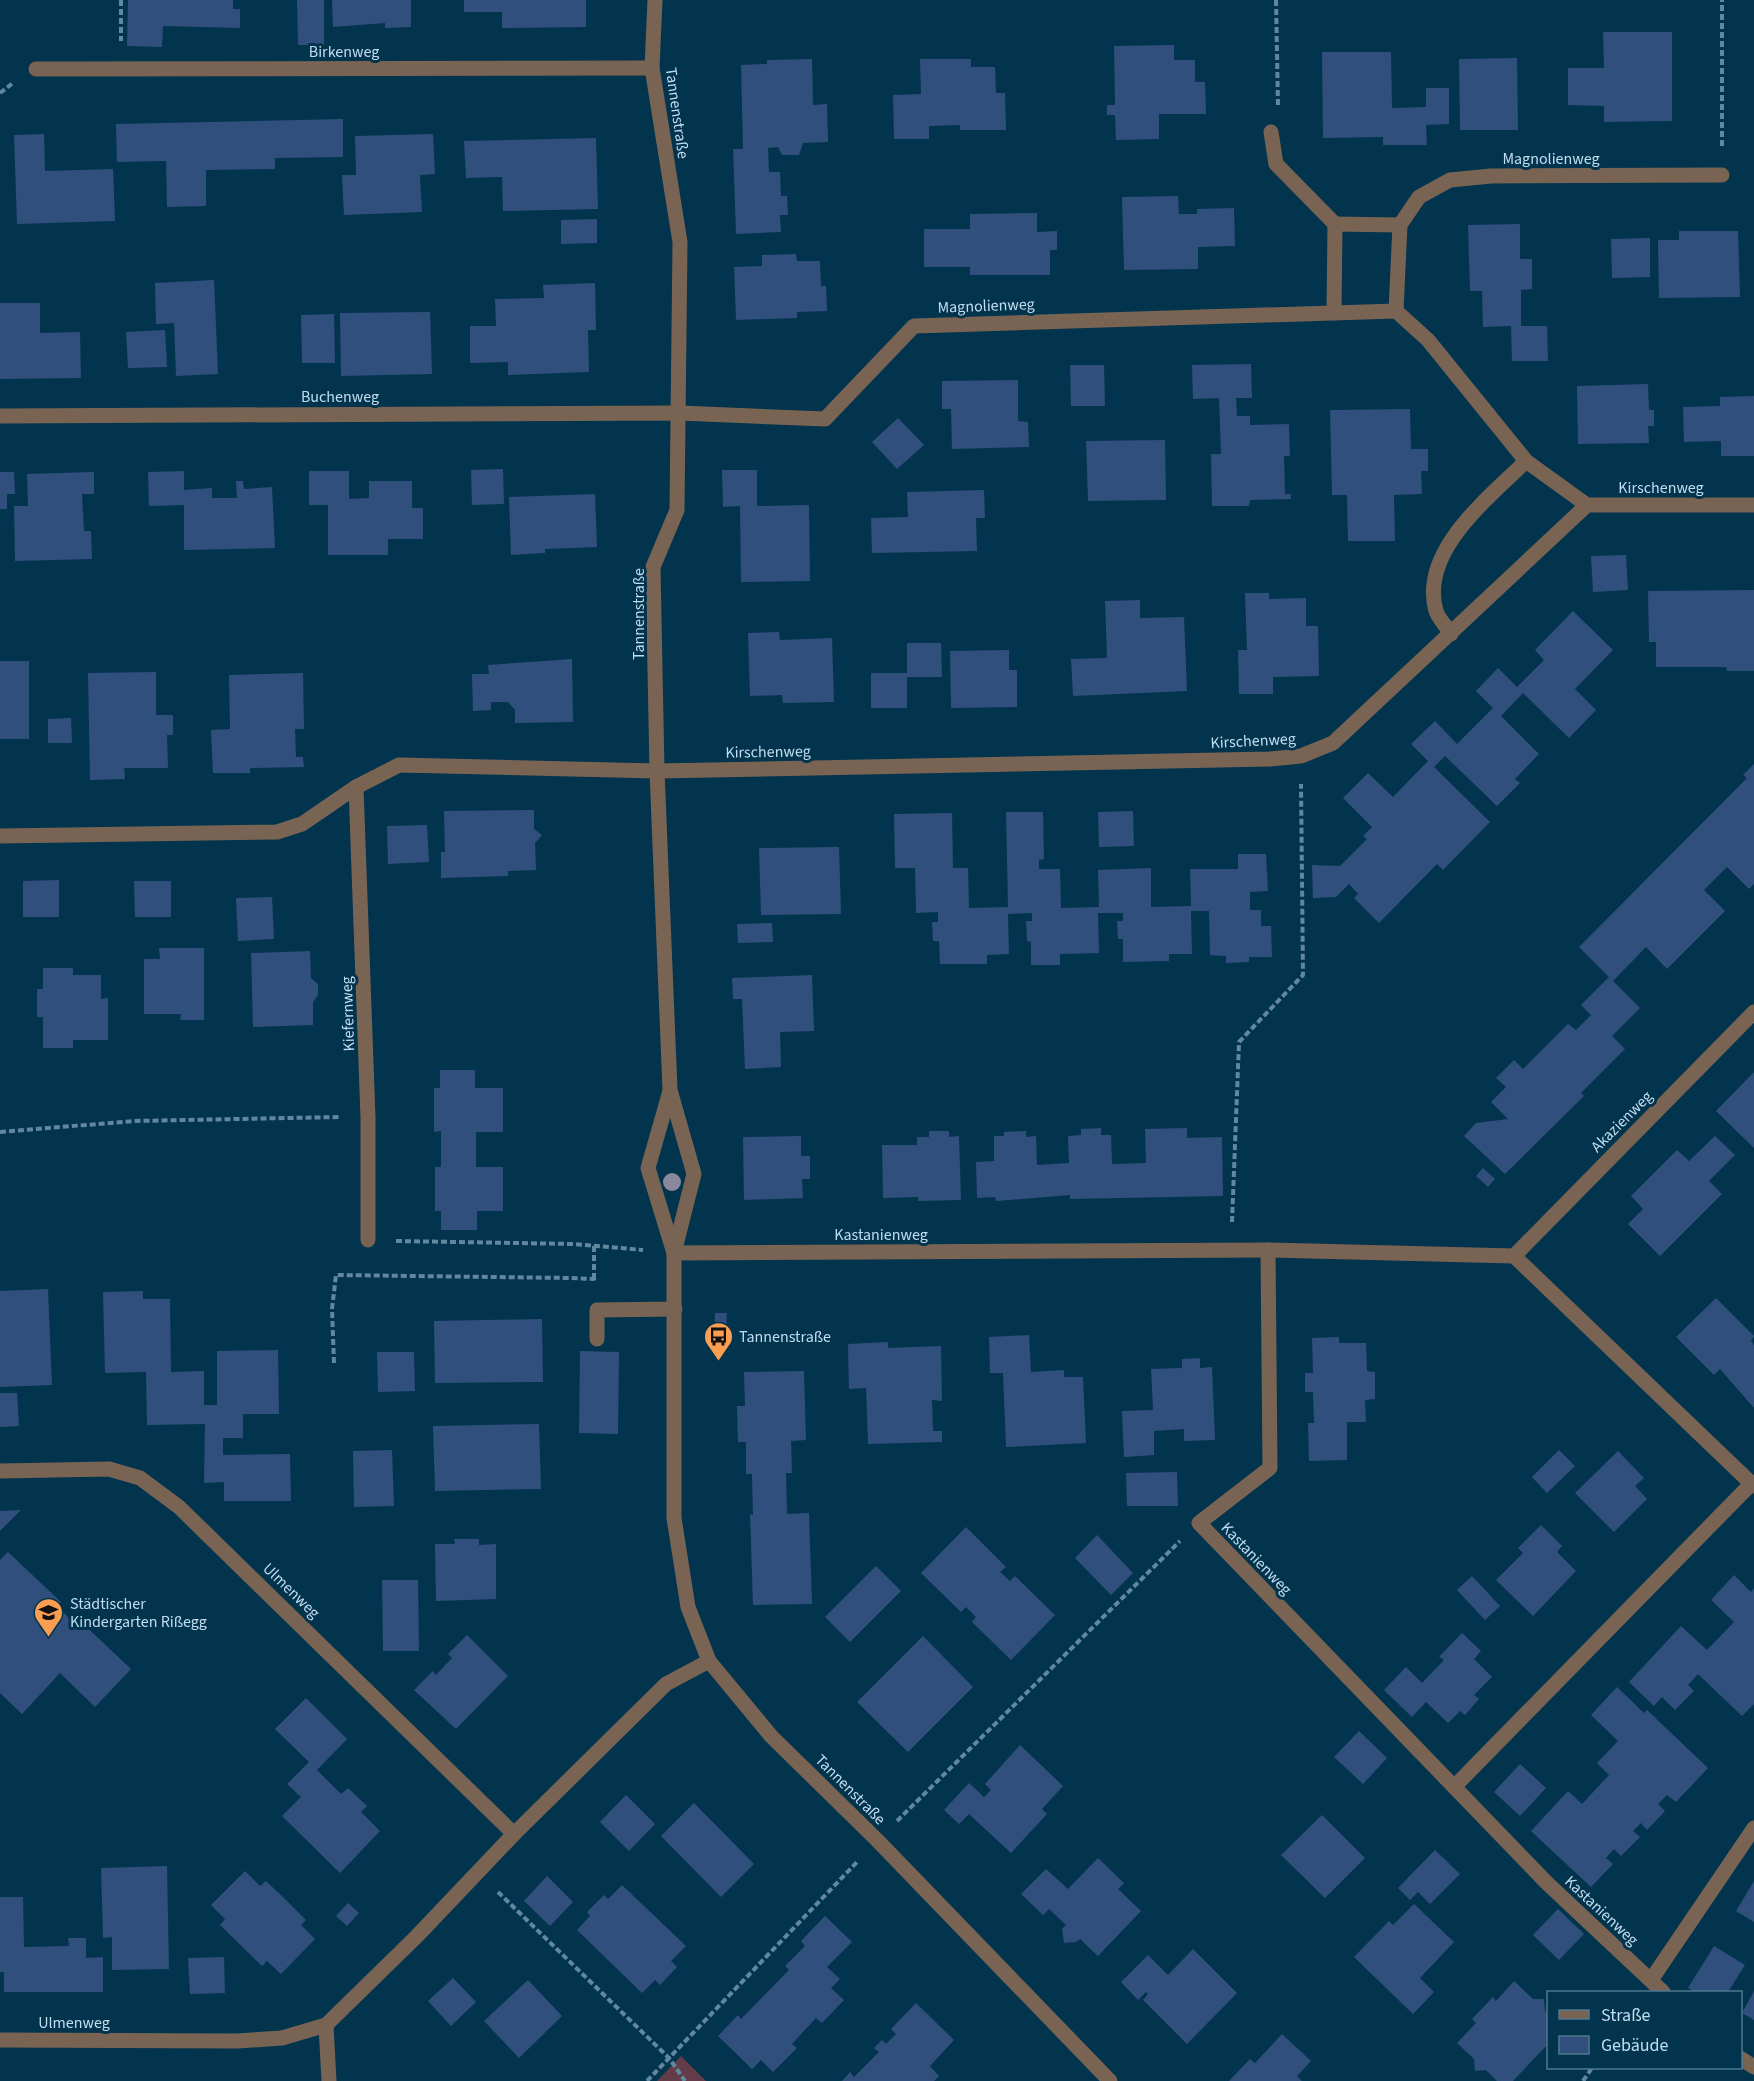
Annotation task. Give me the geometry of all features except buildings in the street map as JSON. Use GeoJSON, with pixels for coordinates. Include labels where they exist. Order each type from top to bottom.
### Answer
{"type":"FeatureCollection","features":[{"type":"Feature","properties":{"kind":"street","name":"Tannenstraße"},"geometry":{"type":"LineString","coordinates":[[655,0],[652,68],[680,242],[680,413],[677,510],[653,567],[657,771],[670,1090],[694,1174],[674,1252],[674,1518],[688,1607],[709,1661],[771,1736],[877,1840],[1110,2081]]}},
{"type":"Feature","properties":{"kind":"street","name":"Birkenweg"},"geometry":{"type":"LineString","coordinates":[[36,69],[652,68]]}},
{"type":"Feature","properties":{"kind":"street"},"geometry":{"type":"LineString","coordinates":[[1271,132],[1276,164],[1335,224],[1400,225],[1396,311],[1428,340],[1526,461],[1587,505]]}},
{"type":"Feature","properties":{"kind":"street","name":"Magnolienweg"},"geometry":{"type":"LineString","coordinates":[[1400,225],[1419,197],[1450,180],[1491,176],[1722,175]]}},
{"type":"Feature","properties":{"kind":"street"},"geometry":{"type":"LineString","coordinates":[[1334,313],[1335,224]]}},
{"type":"Feature","properties":{"kind":"street","name":"Magnolienweg"},"geometry":{"type":"LineString","coordinates":[[680,413],[825,418],[914,326],[1396,311]]}},
{"type":"Feature","properties":{"kind":"street","name":"Buchenweg"},"geometry":{"type":"LineString","coordinates":[[0,416],[680,413]]}},
{"type":"Feature","properties":{"kind":"street"},"geometry":{"type":"LineString","coordinates":[[1451,634],[1436,612],[1434,589],[1445,545],[1526,461]]}},
{"type":"Feature","properties":{"kind":"street","name":"Kirschenweg"},"geometry":{"type":"LineString","coordinates":[[657,771],[1270,759],[1301,756],[1333,743],[1587,505],[1754,505]]}},
{"type":"Feature","properties":{"kind":"street"},"geometry":{"type":"LineString","coordinates":[[0,836],[277,832],[302,824],[356,787],[399,765],[657,771]]}},
{"type":"Feature","properties":{"kind":"street","name":"Kiefernweg"},"geometry":{"type":"LineString","coordinates":[[356,787],[368,1118],[368,1240]]}},
{"type":"Feature","properties":{"kind":"street","name":"Akazienweg"},"geometry":{"type":"LineString","coordinates":[[1514,1256],[1754,1012]]}},
{"type":"Feature","properties":{"kind":"street","name":"Tannenstraße"},"geometry":{"type":"LineString","coordinates":[[670,1090],[648,1168],[674,1252]]}},
{"type":"Feature","properties":{"kind":"street","name":"Kastanienweg"},"geometry":{"type":"LineString","coordinates":[[1268,1250],[1270,1468],[1198,1523],[1547,1883],[1662,1991]]}},
{"type":"Feature","properties":{"kind":"street","name":"Kastanienweg"},"geometry":{"type":"LineString","coordinates":[[674,1252],[1268,1250],[1514,1256]]}},
{"type":"Feature","properties":{"kind":"street"},"geometry":{"type":"LineString","coordinates":[[1454,1787],[1753,1485],[1514,1256]]}},
{"type":"Feature","properties":{"kind":"street"},"geometry":{"type":"LineString","coordinates":[[597,1339],[597,1310],[675,1309]]}},
{"type":"Feature","properties":{"kind":"street","name":"Ulmenweg"},"geometry":{"type":"LineString","coordinates":[[0,1471],[109,1469],[140,1478],[179,1507],[514,1834]]}},
{"type":"Feature","properties":{"kind":"street","name":"Ulmenweg"},"geometry":{"type":"LineString","coordinates":[[0,2040],[237,2041],[282,2037],[326,2025],[666,1684],[709,1661]]}},
{"type":"Feature","properties":{"kind":"street"},"geometry":{"type":"LineString","coordinates":[[1651,1980],[1754,1828]]}},
{"type":"Feature","properties":{"kind":"street"},"geometry":{"type":"LineString","coordinates":[[326,2025],[329,2081]]}},
{"type":"Feature","properties":{"kind":"path"},"geometry":{"type":"LineString","coordinates":[[121,0],[121,69]]}},
{"type":"Feature","properties":{"kind":"path"},"geometry":{"type":"LineString","coordinates":[[1271,132],[1279,116],[1276,0]]}},
{"type":"Feature","properties":{"kind":"path"},"geometry":{"type":"LineString","coordinates":[[1722,0],[1722,175]]}},
{"type":"Feature","properties":{"kind":"path"},"geometry":{"type":"LineString","coordinates":[[1230,1251],[1239,1042],[1303,975],[1301,756]]}},
{"type":"Feature","properties":{"kind":"path"},"geometry":{"type":"LineString","coordinates":[[0,1132],[134,1121],[368,1118]]}},
{"type":"Feature","properties":{"kind":"path"},"geometry":{"type":"LineString","coordinates":[[368,1240],[594,1246],[674,1252]]}},
{"type":"Feature","properties":{"kind":"path"},"geometry":{"type":"LineString","coordinates":[[594,1246],[597,1310]]}},
{"type":"Feature","properties":{"kind":"path"},"geometry":{"type":"LineString","coordinates":[[334,1363],[332,1309],[336,1275],[594,1279]]}},
{"type":"Feature","properties":{"kind":"path"},"geometry":{"type":"LineString","coordinates":[[647,2081],[877,1840],[1198,1523]]}},
{"type":"Feature","properties":{"kind":"path"},"geometry":{"type":"LineString","coordinates":[[478,1873],[669,2058],[685,2081]]}},
{"type":"Feature","properties":{"kind":"shaded area"},"geometry":{"type":"Polygon","coordinates":[[[681,2056],[706,2081],[657,2081],[681,2056]]]}},
{"type":"Feature","properties":{"kind":"place","name":"Tannenstraße"},"geometry":{"type":"Point","coordinates":[718,1362]}},
{"type":"Feature","properties":{"kind":"place","name":"Städtischer Kindergarten Rißegg"},"geometry":{"type":"Point","coordinates":[49,1638]}}]}
